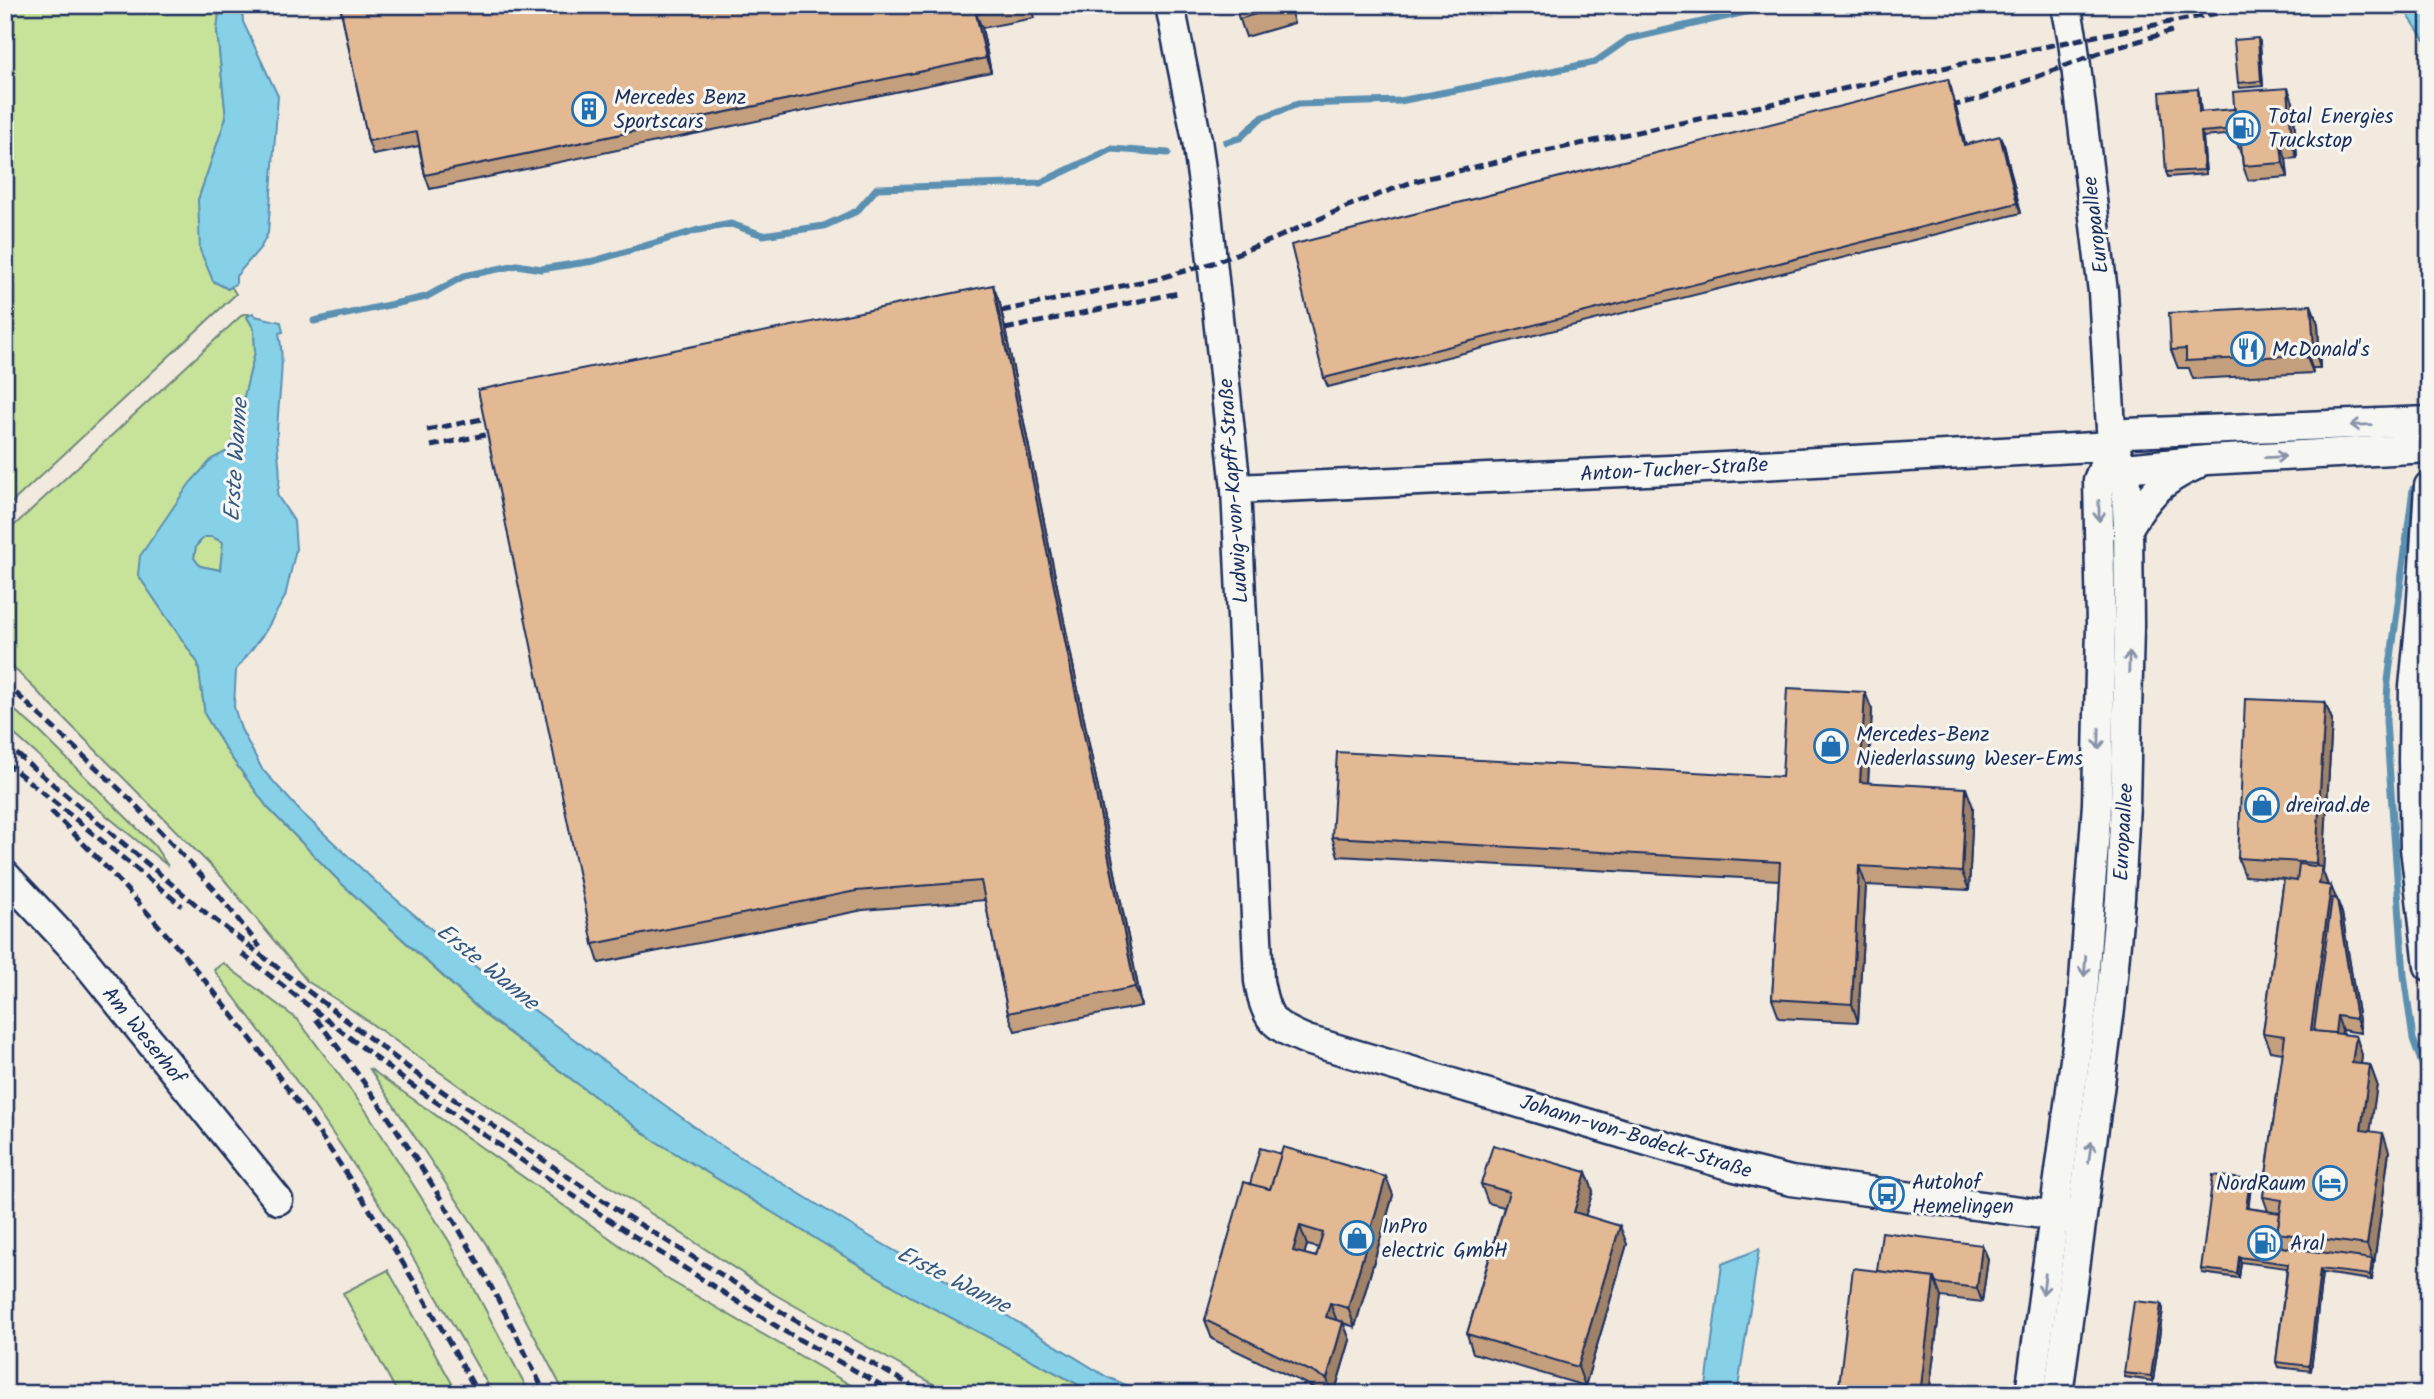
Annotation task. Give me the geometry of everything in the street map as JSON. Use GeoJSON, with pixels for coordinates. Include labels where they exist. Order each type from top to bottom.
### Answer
{"type":"FeatureCollection","features":[{"type":"Feature","properties":{"kind":"street","name":"Ludwig-von-Kapff-Straße"},"geometry":{"type":"LineString","coordinates":[[1170,5],[1208,213],[1236,489],[1259,981]]}},
{"type":"Feature","properties":{"kind":"street","name":"Europaallee"},"geometry":{"type":"LineString","coordinates":[[2058,1394],[2110,1009],[2120,898],[2129,652],[2128,528],[2103,292],[2073,41],[2066,5]]}},
{"type":"Feature","properties":{"kind":"street"},"geometry":{"type":"LineString","coordinates":[[2119,457],[2127,433],[2429,421]]}},
{"type":"Feature","properties":{"kind":"street","name":"Anton-Tucher-Straße"},"geometry":{"type":"LineString","coordinates":[[1236,489],[1682,470],[2119,457],[2207,460],[2429,448]]}},
{"type":"Feature","properties":{"kind":"street","name":"Europaallee"},"geometry":{"type":"LineString","coordinates":[[2030,1394],[2081,1008],[2097,804],[2101,625],[2098,480],[2119,457]]}},
{"type":"Feature","properties":{"kind":"street"},"geometry":{"type":"LineString","coordinates":[[2128,528],[2143,504],[2170,476],[2207,460]]}},
{"type":"Feature","properties":{"kind":"street"},"geometry":{"type":"LineString","coordinates":[[2429,486],[2414,687],[2413,761],[2415,848],[2429,966]]}},
{"type":"Feature","properties":{"kind":"street","name":"Am Weserhof"},"geometry":{"type":"LineString","coordinates":[[5,875],[80,955],[278,1200]]}},
{"type":"Feature","properties":{"kind":"street","name":"Johann-von-Bodeck-Straße"},"geometry":{"type":"LineString","coordinates":[[1259,981],[1262,1000],[1270,1020],[1287,1032],[1307,1040],[1735,1167],[1791,1181],[2052,1216]]}},
{"type":"Feature","properties":{"kind":"street"},"geometry":{"type":"LineString","coordinates":[[2052,1216],[2081,1220]]}},
{"type":"Feature","properties":{"kind":"green space"},"geometry":{"type":"Polygon","coordinates":[[[5,5],[220,5],[217,31],[226,118],[198,200],[213,281],[228,289],[231,286],[236,294],[5,509],[5,5]]]}},
{"type":"Feature","properties":{"kind":"green space"},"geometry":{"type":"Polygon","coordinates":[[[243,314],[250,314],[247,317],[254,329],[255,352],[231,450],[212,459],[138,575],[198,663],[205,715],[228,753],[268,808],[341,883],[487,1017],[652,1139],[910,1296],[1096,1394],[951,1394],[774,1294],[499,1114],[307,981],[223,878],[5,659],[5,534],[243,314]]]}},
{"type":"Feature","properties":{"kind":"green space"},"geometry":{"type":"Polygon","coordinates":[[[204,537],[223,542],[220,570],[200,566],[194,558],[196,546],[204,537]]]}},
{"type":"Feature","properties":{"kind":"green space"},"geometry":{"type":"Polygon","coordinates":[[[5,702],[40,732],[154,845],[168,866],[96,807],[5,726],[5,702]]]}},
{"type":"Feature","properties":{"kind":"green space"},"geometry":{"type":"Polygon","coordinates":[[[223,963],[298,1020],[367,1112],[449,1241],[530,1394],[493,1394],[426,1279],[356,1168],[284,1063],[214,970],[223,963]]]}},
{"type":"Feature","properties":{"kind":"green space"},"geometry":{"type":"Polygon","coordinates":[[[369,1068],[669,1280],[866,1394],[565,1394],[486,1244],[369,1068]]]}},
{"type":"Feature","properties":{"kind":"green space"},"geometry":{"type":"Polygon","coordinates":[[[388,1270],[458,1394],[398,1394],[343,1293],[388,1270]]]}},
{"type":"Feature","properties":{"kind":"water"},"geometry":{"type":"Polygon","coordinates":[[[220,5],[242,5],[243,22],[278,96],[268,233],[261,247],[236,276],[236,283],[228,289],[213,281],[200,250],[198,200],[226,118],[217,31],[220,5]]]}},
{"type":"Feature","properties":{"kind":"water"},"geometry":{"type":"Polygon","coordinates":[[[2402,6],[2429,7],[2429,47],[2402,6]]]}},
{"type":"Feature","properties":{"kind":"water","name":"Erste Wanne"},"geometry":{"type":"Polygon","coordinates":[[[253,313],[255,316],[281,322],[283,332],[279,333],[282,359],[277,423],[280,473],[277,495],[294,521],[296,549],[285,597],[265,632],[236,670],[234,707],[241,729],[262,769],[301,812],[378,884],[482,972],[714,1141],[1107,1377],[1148,1394],[1096,1394],[910,1296],[652,1139],[488,1017],[341,883],[268,808],[228,753],[205,715],[198,663],[138,575],[140,556],[190,483],[212,459],[231,449],[255,352],[254,329],[247,317],[253,313]],[[204,537],[196,546],[194,558],[200,566],[220,570],[223,542],[204,537]]]}},
{"type":"Feature","properties":{"kind":"water"},"geometry":{"type":"Polygon","coordinates":[[[1759,1249],[1737,1394],[1705,1394],[1722,1264],[1759,1249]]]}},
{"type":"Feature","properties":{"kind":"building","name":"Mercedes Benz Sportscars"},"geometry":{"type":"Polygon","coordinates":[[[340,5],[1021,5],[976,14],[986,58],[425,175],[417,132],[368,141],[340,5]]]}},
{"type":"Feature","properties":{"kind":"building"},"geometry":{"type":"Polygon","coordinates":[[[1235,5],[1286,5],[1239,19],[1235,5]]]}},
{"type":"Feature","properties":{"kind":"building"},"geometry":{"type":"Polygon","coordinates":[[[2258,38],[2261,81],[2238,83],[2234,40],[2258,38]]]}},
{"type":"Feature","properties":{"kind":"building"},"geometry":{"type":"Polygon","coordinates":[[[1948,79],[1964,145],[2000,136],[2017,203],[1324,378],[1291,245],[1948,79]]]}},
{"type":"Feature","properties":{"kind":"building"},"geometry":{"type":"Polygon","coordinates":[[[2288,88],[2292,144],[2281,145],[2283,163],[2243,166],[2241,143],[2237,143],[2233,92],[2288,88]]]}},
{"type":"Feature","properties":{"kind":"building"},"geometry":{"type":"Polygon","coordinates":[[[2198,89],[2199,112],[2235,109],[2236,129],[2201,132],[2204,170],[2166,172],[2160,92],[2198,89]]]}},
{"type":"Feature","properties":{"kind":"building"},"geometry":{"type":"Polygon","coordinates":[[[993,285],[1135,987],[1008,1013],[981,881],[856,891],[593,944],[478,390],[993,285]]]}},
{"type":"Feature","properties":{"kind":"building"},"geometry":{"type":"Polygon","coordinates":[[[2311,305],[2314,349],[2306,350],[2306,355],[2186,361],[2186,349],[2171,350],[2169,313],[2311,305]]]}},
{"type":"Feature","properties":{"kind":"building"},"geometry":{"type":"Polygon","coordinates":[[[1787,688],[1865,692],[1860,782],[1966,788],[1962,872],[1859,866],[1852,1004],[1772,999],[1780,862],[1332,837],[1337,752],[1782,777],[1787,688]]]}},
{"type":"Feature","properties":{"kind":"building"},"geometry":{"type":"Polygon","coordinates":[[[2245,699],[2325,702],[2316,863],[2238,858],[2245,699]]]}},
{"type":"Feature","properties":{"kind":"building"},"geometry":{"type":"Polygon","coordinates":[[[2299,864],[2322,867],[2319,884],[2331,886],[2311,1030],[2356,1036],[2352,1063],[2370,1065],[2361,1130],[2383,1133],[2367,1245],[2277,1233],[2282,1200],[2263,1197],[2285,1036],[2263,1033],[2284,879],[2297,881],[2299,864]]]}},
{"type":"Feature","properties":{"kind":"building"},"geometry":{"type":"Polygon","coordinates":[[[2332,898],[2337,899],[2356,1019],[2337,1016],[2335,1033],[2314,1031],[2332,898]]]}},
{"type":"Feature","properties":{"kind":"building"},"geometry":{"type":"Polygon","coordinates":[[[1493,1145],[1586,1172],[1574,1212],[1620,1226],[1578,1367],[1467,1334],[1509,1192],[1481,1184],[1493,1145]]]}},
{"type":"Feature","properties":{"kind":"building"},"geometry":{"type":"Polygon","coordinates":[[[1283,1147],[1386,1177],[1348,1308],[1330,1303],[1326,1317],[1343,1322],[1327,1379],[1205,1320],[1244,1182],[1270,1189],[1283,1147]],[[1300,1226],[1293,1251],[1316,1257],[1323,1233],[1300,1226]]]}},
{"type":"Feature","properties":{"kind":"building"},"geometry":{"type":"Polygon","coordinates":[[[1260,1148],[1281,1154],[1270,1189],[1250,1184],[1260,1148]]]}},
{"type":"Feature","properties":{"kind":"building"},"geometry":{"type":"Polygon","coordinates":[[[2213,1175],[2250,1180],[2246,1208],[2280,1213],[2277,1233],[2282,1247],[2372,1259],[2370,1275],[2320,1269],[2309,1366],[2276,1362],[2288,1264],[2239,1257],[2237,1273],[2201,1269],[2213,1175]]]}},
{"type":"Feature","properties":{"kind":"building"},"geometry":{"type":"Polygon","coordinates":[[[1882,1232],[1982,1245],[1977,1288],[1936,1283],[1934,1278],[1877,1271],[1882,1232]]]}},
{"type":"Feature","properties":{"kind":"building"},"geometry":{"type":"Polygon","coordinates":[[[1853,1268],[1934,1278],[1920,1394],[1838,1394],[1853,1268]]]}},
{"type":"Feature","properties":{"kind":"building"},"geometry":{"type":"Polygon","coordinates":[[[2134,1301],[2161,1304],[2151,1376],[2124,1373],[2134,1301]]]}},
{"type":"Feature","properties":{"kind":"waterway"},"geometry":{"type":"LineString","coordinates":[[1226,142],[1240,138],[1261,118],[1298,104],[1400,101],[1552,71],[1595,62],[1628,39],[1750,11],[1790,5]]}},
{"type":"Feature","properties":{"kind":"waterway"},"geometry":{"type":"LineString","coordinates":[[314,321],[426,297],[464,276],[517,265],[541,269],[594,261],[698,230],[731,224],[763,235],[824,226],[857,211],[877,188],[1040,183],[1112,149],[1168,153]]}},
{"type":"Feature","properties":{"kind":"waterway"},"geometry":{"type":"LineString","coordinates":[[2413,489],[2388,681],[2386,721],[2404,975],[2413,1039],[2429,1083]]}},
{"type":"Feature","properties":{"kind":"railway"},"geometry":{"type":"LineString","coordinates":[[1001,311],[1160,278],[1213,263],[1415,181],[1527,155],[2096,36],[2261,5]]}},
{"type":"Feature","properties":{"kind":"railway"},"geometry":{"type":"LineString","coordinates":[[1936,110],[1979,99],[2099,53],[2172,31]]}},
{"type":"Feature","properties":{"kind":"railway"},"geometry":{"type":"LineString","coordinates":[[1005,329],[1178,293]]}},
{"type":"Feature","properties":{"kind":"railway"},"geometry":{"type":"LineString","coordinates":[[427,430],[487,418]]}},
{"type":"Feature","properties":{"kind":"railway"},"geometry":{"type":"LineString","coordinates":[[431,446],[490,434]]}},
{"type":"Feature","properties":{"kind":"railway"},"geometry":{"type":"LineString","coordinates":[[5,683],[130,799],[214,889],[260,947]]}},
{"type":"Feature","properties":{"kind":"railway"},"geometry":{"type":"LineString","coordinates":[[5,744],[206,913],[414,1072],[620,1212],[793,1319],[926,1394]]}},
{"type":"Feature","properties":{"kind":"railway"},"geometry":{"type":"LineString","coordinates":[[5,762],[182,906]]}},
{"type":"Feature","properties":{"kind":"railway"},"geometry":{"type":"LineString","coordinates":[[51,811],[175,944],[232,1014],[286,1087],[387,1237],[478,1394]]}},
{"type":"Feature","properties":{"kind":"railway"},"geometry":{"type":"LineString","coordinates":[[242,954],[407,1082],[612,1222],[784,1331],[897,1394]]}},
{"type":"Feature","properties":{"kind":"railway"},"geometry":{"type":"LineString","coordinates":[[316,1019],[381,1107],[441,1200],[496,1295],[545,1394]]}},
{"type":"Feature","properties":{"kind":"place","name":"Mercedes Benz Sportscars"},"geometry":{"type":"Point","coordinates":[589,109]}},
{"type":"Feature","properties":{"kind":"place","name":"Total Energies Truckstop"},"geometry":{"type":"Point","coordinates":[2243,128]}},
{"type":"Feature","properties":{"kind":"place","name":"McDonald's"},"geometry":{"type":"Point","coordinates":[2248,349]}},
{"type":"Feature","properties":{"kind":"place","name":"Mercedes-Benz Niederlassung Weser-Ems"},"geometry":{"type":"Point","coordinates":[1831,746]}},
{"type":"Feature","properties":{"kind":"place","name":"dreirad.de"},"geometry":{"type":"Point","coordinates":[2262,805]}},
{"type":"Feature","properties":{"kind":"place","name":"NordRaum"},"geometry":{"type":"Point","coordinates":[2330,1183]}},
{"type":"Feature","properties":{"kind":"place","name":"Autohof Hemelingen"},"geometry":{"type":"Point","coordinates":[1887,1194]}},
{"type":"Feature","properties":{"kind":"place","name":"InPro electric GmbH"},"geometry":{"type":"Point","coordinates":[1357,1238]}},
{"type":"Feature","properties":{"kind":"place","name":"Aral"},"geometry":{"type":"Point","coordinates":[2265,1243]}}]}
